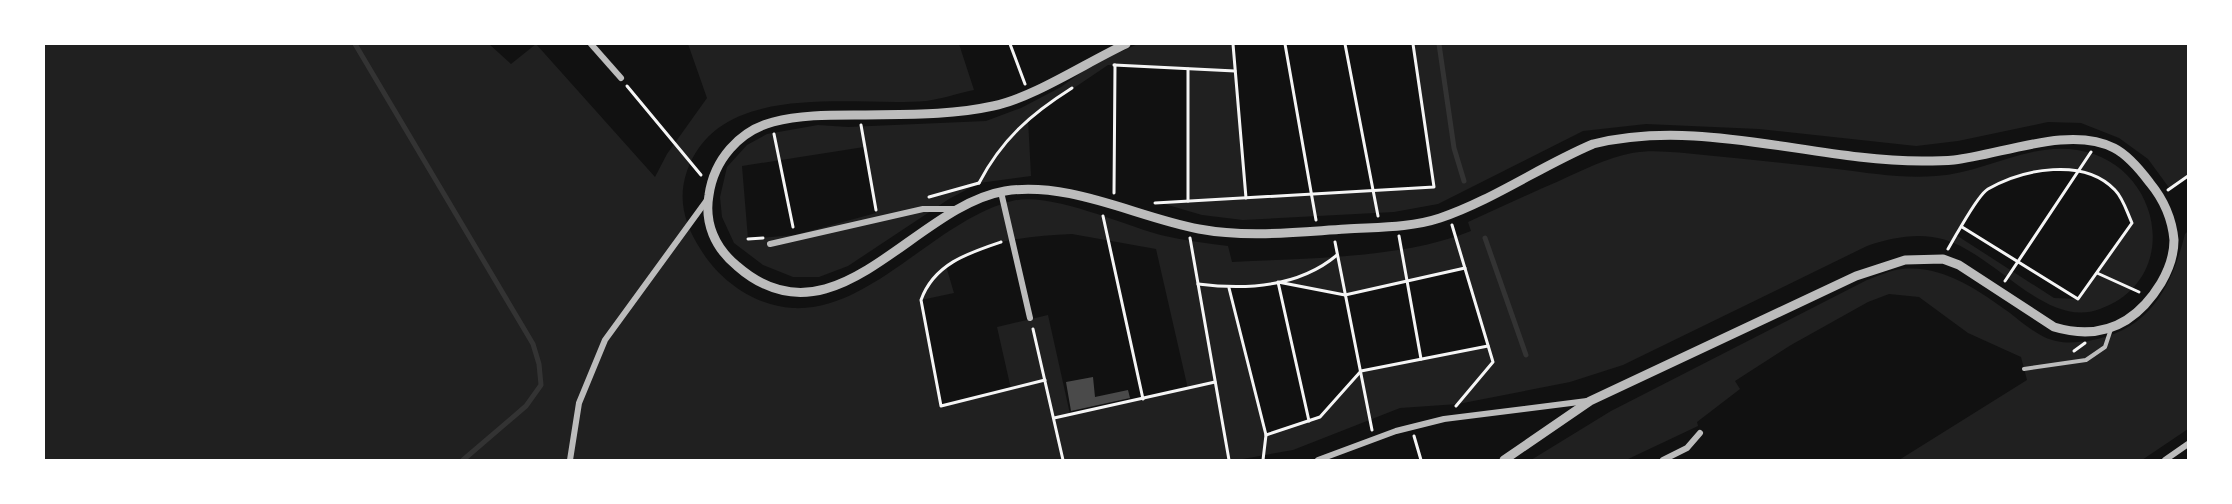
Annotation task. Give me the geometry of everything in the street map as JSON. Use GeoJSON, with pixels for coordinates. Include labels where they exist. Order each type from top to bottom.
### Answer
{"type":"FeatureCollection","features":[{"type":"Feature","properties":{"kind":"street"},"geometry":{"type":"LineString","coordinates":[[591,44],[621,78]]}},
{"type":"Feature","properties":{"kind":"street"},"geometry":{"type":"LineString","coordinates":[[1126,44],[1028,94],[998,105],[975,110],[825,115],[771,122],[741,139],[720,162],[710,186],[707,219],[718,246],[746,274],[767,285],[807,293],[832,288],[856,276],[973,201],[1001,192],[1053,192],[1188,226],[1249,234],[1397,226],[1449,214],[1565,156],[1615,139],[1648,136],[1732,141],[1919,161],[1954,160],[2080,139],[2115,148],[2130,161],[2160,196],[2170,215],[2174,242],[2167,272],[2151,298],[2132,319],[2111,328],[2097,331],[2068,331],[2054,327],[1959,265],[1943,259],[1905,260],[1856,276],[1590,401],[1503,460]]}},
{"type":"Feature","properties":{"kind":"street"},"geometry":{"type":"LineString","coordinates":[[1001,192],[1030,318]]}},
{"type":"Feature","properties":{"kind":"street"},"geometry":{"type":"LineString","coordinates":[[570,460],[579,404],[605,340],[708,200]]}},
{"type":"Feature","properties":{"kind":"street"},"geometry":{"type":"LineString","coordinates":[[770,244],[923,209],[959,210]]}},
{"type":"Feature","properties":{"kind":"street"},"geometry":{"type":"LineString","coordinates":[[1318,460],[1412,427],[1444,419],[1590,401]]}},
{"type":"Feature","properties":{"kind":"street"},"geometry":{"type":"LineString","coordinates":[[1663,460],[1687,448],[1700,433]]}},
{"type":"Feature","properties":{"kind":"street"},"geometry":{"type":"LineString","coordinates":[[2165,460],[2188,444]]}},
{"type":"Feature","properties":{"kind":"lane"},"geometry":{"type":"LineString","coordinates":[[2024,369],[2086,360],[2105,347],[2111,328]]}},
{"type":"Feature","properties":{"kind":"path"},"geometry":{"type":"LineString","coordinates":[[1010,44],[1028,94]]}},
{"type":"Feature","properties":{"kind":"path"},"geometry":{"type":"LineString","coordinates":[[1233,44],[1246,198]]}},
{"type":"Feature","properties":{"kind":"path"},"geometry":{"type":"LineString","coordinates":[[1285,44],[1318,231]]}},
{"type":"Feature","properties":{"kind":"path"},"geometry":{"type":"LineString","coordinates":[[1345,44],[1380,227]]}},
{"type":"Feature","properties":{"kind":"path"},"geometry":{"type":"LineString","coordinates":[[1149,204],[1434,187],[1413,44]]}},
{"type":"Feature","properties":{"kind":"path"},"geometry":{"type":"LineString","coordinates":[[1108,65],[1235,71]]}},
{"type":"Feature","properties":{"kind":"path"},"geometry":{"type":"LineString","coordinates":[[1114,206],[1115,65]]}},
{"type":"Feature","properties":{"kind":"path"},"geometry":{"type":"LineString","coordinates":[[1188,69],[1188,201]]}},
{"type":"Feature","properties":{"kind":"path"},"geometry":{"type":"LineString","coordinates":[[621,78],[710,186]]}},
{"type":"Feature","properties":{"kind":"path"},"geometry":{"type":"LineString","coordinates":[[973,201],[979,183],[1002,144],[1035,114],[1078,84]]}},
{"type":"Feature","properties":{"kind":"path"},"geometry":{"type":"LineString","coordinates":[[859,115],[876,213]]}},
{"type":"Feature","properties":{"kind":"path"},"geometry":{"type":"LineString","coordinates":[[771,122],[795,235]]}},
{"type":"Feature","properties":{"kind":"path"},"geometry":{"type":"LineString","coordinates":[[1999,290],[2098,142]]}},
{"type":"Feature","properties":{"kind":"path"},"geometry":{"type":"LineString","coordinates":[[1943,259],[1962,226],[1986,190],[2037,171],[2079,170],[2097,176],[2116,190],[2132,223],[2078,299],[1962,226]]}},
{"type":"Feature","properties":{"kind":"path"},"geometry":{"type":"LineString","coordinates":[[2160,196],[2188,176]]}},
{"type":"Feature","properties":{"kind":"path"},"geometry":{"type":"LineString","coordinates":[[1100,202],[1143,399]]}},
{"type":"Feature","properties":{"kind":"path"},"geometry":{"type":"LineString","coordinates":[[1444,419],[1493,362],[1449,214]]}},
{"type":"Feature","properties":{"kind":"path"},"geometry":{"type":"LineString","coordinates":[[1188,226],[1229,460]]}},
{"type":"Feature","properties":{"kind":"path"},"geometry":{"type":"LineString","coordinates":[[1397,226],[1421,359]]}},
{"type":"Feature","properties":{"kind":"path"},"geometry":{"type":"LineString","coordinates":[[1333,230],[1374,440]]}},
{"type":"Feature","properties":{"kind":"path"},"geometry":{"type":"LineString","coordinates":[[1012,238],[957,258],[936,274],[926,287],[921,300],[942,406],[1045,380]]}},
{"type":"Feature","properties":{"kind":"path"},"geometry":{"type":"LineString","coordinates":[[1198,284],[1229,288],[1278,282],[1323,266],[1337,255]]}},
{"type":"Feature","properties":{"kind":"path"},"geometry":{"type":"LineString","coordinates":[[1278,282],[1345,295],[1465,268]]}},
{"type":"Feature","properties":{"kind":"path"},"geometry":{"type":"LineString","coordinates":[[2097,273],[2151,298]]}},
{"type":"Feature","properties":{"kind":"path"},"geometry":{"type":"LineString","coordinates":[[1278,282],[1309,421]]}},
{"type":"Feature","properties":{"kind":"path"},"geometry":{"type":"LineString","coordinates":[[1229,288],[1266,435],[1263,460]]}},
{"type":"Feature","properties":{"kind":"path"},"geometry":{"type":"LineString","coordinates":[[1030,318],[1063,460]]}},
{"type":"Feature","properties":{"kind":"path"},"geometry":{"type":"LineString","coordinates":[[1266,435],[1320,417],[1361,370],[1488,346]]}},
{"type":"Feature","properties":{"kind":"path"},"geometry":{"type":"LineString","coordinates":[[1054,418],[1215,382]]}},
{"type":"Feature","properties":{"kind":"path"},"geometry":{"type":"LineString","coordinates":[[1412,427],[1420,460]]}},
{"type":"Feature","properties":{"kind":"shaded area"},"geometry":{"type":"Polygon","coordinates":[[[44,44],[489,44],[511,64],[536,44],[655,177],[667,154],[707,98],[688,44],[959,44],[974,90],[926,101],[826,102],[791,104],[757,110],[728,122],[704,142],[687,171],[683,192],[684,212],[695,241],[718,272],[740,290],[765,302],[793,308],[822,305],[849,296],[877,281],[957,226],[984,211],[1012,201],[1028,199],[1067,205],[1165,236],[1228,246],[1232,262],[1323,258],[1415,247],[1471,231],[1468,222],[1595,165],[1622,155],[1640,152],[1677,152],[1886,175],[1924,177],[1972,170],[2042,150],[2077,150],[2105,159],[2128,176],[2143,197],[2152,222],[2152,248],[2144,273],[2127,294],[2100,309],[2078,312],[2057,308],[2016,284],[1974,254],[1953,243],[1924,236],[1899,238],[1867,246],[1623,365],[1570,382],[1458,404],[1400,408],[1293,450],[1237,460],[44,460],[44,44]],[[2079,170],[2037,171],[1986,190],[1956,235],[2054,298],[2078,299],[2132,223],[2112,189],[2099,179],[2079,170]],[[1072,234],[1006,241],[960,257],[946,266],[954,293],[921,300],[941,405],[1011,389],[997,327],[1048,315],[1070,414],[1188,389],[1156,249],[1072,234]],[[1464,268],[1345,295],[1278,282],[1230,288],[1266,435],[1320,417],[1361,371],[1488,345],[1464,268]]]}},
{"type":"Feature","properties":{"kind":"shaded area"},"geometry":{"type":"Polygon","coordinates":[[[1138,44],[1233,44],[1246,198],[1433,187],[1413,44],[2188,44],[2188,176],[2170,189],[2148,159],[2119,138],[2081,123],[2048,122],[1958,141],[1916,146],[1759,129],[1646,124],[1583,131],[1438,204],[1394,212],[1243,220],[1202,215],[1161,203],[1188,201],[1188,69],[1108,65],[1028,119],[1031,176],[979,183],[949,199],[848,266],[819,277],[793,277],[763,265],[734,243],[722,217],[720,197],[727,167],[747,145],[767,134],[818,125],[848,127],[986,121],[1021,108],[1061,87],[1093,64],[1138,44]],[[864,147],[742,166],[748,239],[795,235],[876,213],[864,147]]]}},
{"type":"Feature","properties":{"kind":"shaded area"},"geometry":{"type":"Polygon","coordinates":[[[2188,231],[2188,429],[2142,460],[1899,460],[2027,380],[2021,357],[1968,333],[1919,297],[1889,294],[1868,302],[1791,345],[1735,381],[1740,389],[1697,422],[1698,426],[1626,460],[1531,460],[1611,411],[1867,280],[1898,270],[1917,269],[1946,275],[1973,288],[2035,332],[2050,339],[2060,342],[2076,342],[2109,336],[2127,328],[2154,304],[2173,273],[2185,234],[2188,231]]]}},
{"type":"Feature","properties":{"kind":"building"},"geometry":{"type":"Polygon","coordinates":[[[1093,377],[1095,397],[1128,390],[1130,398],[1071,411],[1066,382],[1093,377]]]}},
{"type":"Feature","properties":{"kind":"waterway"},"geometry":{"type":"LineString","coordinates":[[355,44],[533,344],[539,364],[541,385],[526,406],[463,460]]}},
{"type":"Feature","properties":{"kind":"waterway"},"geometry":{"type":"LineString","coordinates":[[1439,44],[1454,148],[1464,181]]}},
{"type":"Feature","properties":{"kind":"waterway"},"geometry":{"type":"LineString","coordinates":[[1485,238],[1526,355]]}}]}
